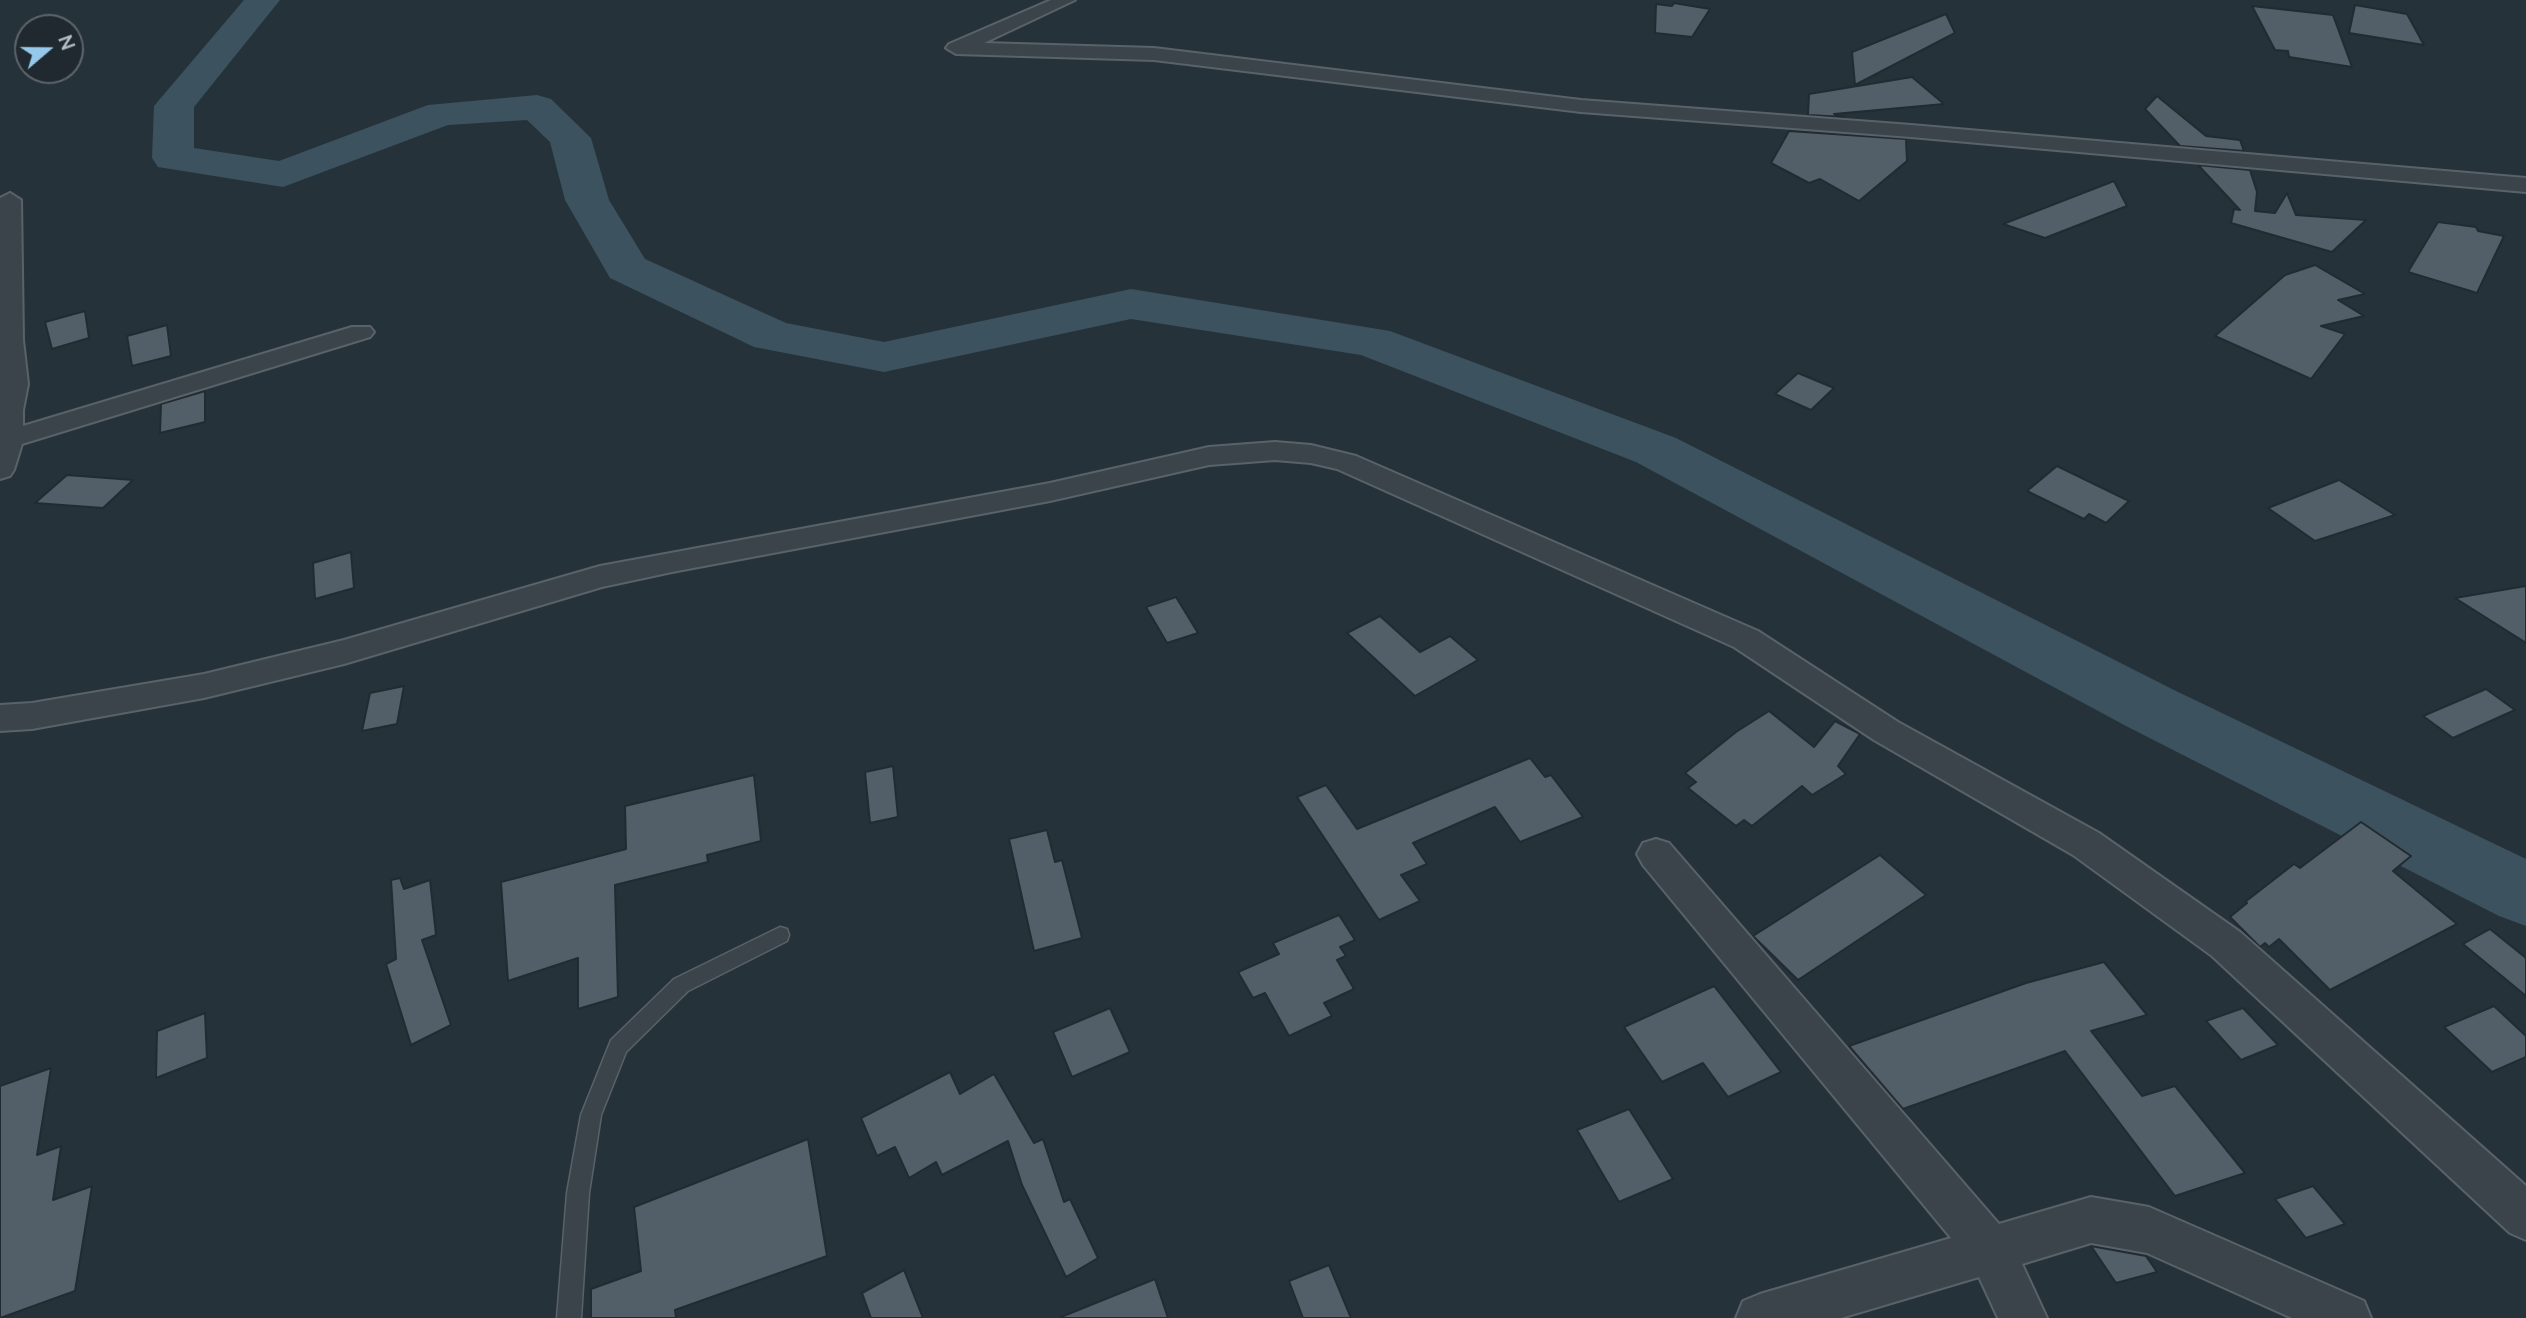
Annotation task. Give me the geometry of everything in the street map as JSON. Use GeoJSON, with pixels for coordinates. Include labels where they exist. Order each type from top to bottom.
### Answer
{"type":"FeatureCollection","features":[{"type":"Feature","properties":{"kind":"street"},"geometry":{"type":"LineString","coordinates":[[1066,0],[956,48],[1154,54],[1581,106],[1911,131],[2526,185]]}},
{"type":"Feature","properties":{"kind":"street"},"geometry":{"type":"LineString","coordinates":[[0,470],[15,384],[10,340],[10,200]]}},
{"type":"Feature","properties":{"kind":"street"},"geometry":{"type":"LineString","coordinates":[[5,441],[361,332]]}},
{"type":"Feature","properties":{"kind":"street"},"geometry":{"type":"LineString","coordinates":[[0,718],[32,716],[204,685],[344,652],[600,578],[672,562],[1050,492],[1209,456],[1275,451],[1311,454],[1346,462],[1746,639],[1886,731],[2087,844],[2226,944],[2526,1217]]}},
{"type":"Feature","properties":{"kind":"street"},"geometry":{"type":"LineString","coordinates":[[1656,854],[1990,1249],[2023,1318]]}},
{"type":"Feature","properties":{"kind":"street"},"geometry":{"type":"LineString","coordinates":[[1760,1318],[2091,1220],[2149,1230],[2347,1318]]}},
{"type":"Feature","properties":{"kind":"lane"},"geometry":{"type":"LineString","coordinates":[[569,1318],[578,1193],[591,1115],[618,1046],[681,985],[779,935]]}},
{"type":"Feature","properties":{"kind":"building"},"geometry":{"type":"Polygon","coordinates":[[[1674,3],[1710,9],[1692,37],[1655,33],[1656,4],[1672,6],[1674,3]]]}},
{"type":"Feature","properties":{"kind":"building"},"geometry":{"type":"Polygon","coordinates":[[[2355,5],[2407,14],[2424,45],[2349,33],[2355,5]]]}},
{"type":"Feature","properties":{"kind":"building"},"geometry":{"type":"Polygon","coordinates":[[[2252,6],[2333,15],[2352,67],[2289,57],[2288,51],[2275,50],[2252,6]]]}},
{"type":"Feature","properties":{"kind":"building"},"geometry":{"type":"Polygon","coordinates":[[[1946,14],[1955,33],[1855,85],[1852,52],[1946,14]]]}},
{"type":"Feature","properties":{"kind":"building"},"geometry":{"type":"Polygon","coordinates":[[[1912,77],[1944,104],[1834,114],[1844,117],[1808,115],[1809,94],[1912,77]]]}},
{"type":"Feature","properties":{"kind":"building"},"geometry":{"type":"Polygon","coordinates":[[[2157,96],[2206,136],[2240,140],[2244,151],[2180,146],[2145,109],[2157,96]]]}},
{"type":"Feature","properties":{"kind":"building"},"geometry":{"type":"Polygon","coordinates":[[[1789,131],[1906,139],[1907,161],[1859,201],[1820,179],[1809,183],[1771,163],[1789,131]]]}},
{"type":"Feature","properties":{"kind":"building"},"geometry":{"type":"Polygon","coordinates":[[[2198,165],[2250,170],[2257,192],[2255,211],[2275,213],[2287,193],[2296,215],[2366,220],[2332,252],[2231,223],[2234,209],[2240,210],[2198,165]]]}},
{"type":"Feature","properties":{"kind":"building"},"geometry":{"type":"Polygon","coordinates":[[[2114,181],[2127,206],[2045,238],[2003,224],[2114,181]]]}},
{"type":"Feature","properties":{"kind":"building"},"geometry":{"type":"Polygon","coordinates":[[[2438,222],[2476,227],[2478,231],[2504,236],[2477,293],[2408,272],[2438,222]]]}},
{"type":"Feature","properties":{"kind":"building"},"geometry":{"type":"Polygon","coordinates":[[[2315,265],[2365,294],[2338,300],[2364,316],[2321,326],[2345,334],[2311,379],[2215,336],[2285,275],[2315,265]]]}},
{"type":"Feature","properties":{"kind":"building"},"geometry":{"type":"Polygon","coordinates":[[[85,311],[89,338],[52,349],[45,322],[85,311]]]}},
{"type":"Feature","properties":{"kind":"building"},"geometry":{"type":"Polygon","coordinates":[[[167,325],[171,356],[132,366],[127,336],[167,325]]]}},
{"type":"Feature","properties":{"kind":"building"},"geometry":{"type":"Polygon","coordinates":[[[1798,373],[1834,388],[1811,410],[1775,394],[1798,373]]]}},
{"type":"Feature","properties":{"kind":"building"},"geometry":{"type":"Polygon","coordinates":[[[205,391],[205,422],[160,433],[161,404],[205,391]]]}},
{"type":"Feature","properties":{"kind":"building"},"geometry":{"type":"Polygon","coordinates":[[[2057,466],[2129,501],[2106,523],[2089,514],[2084,519],[2027,491],[2057,466]]]}},
{"type":"Feature","properties":{"kind":"building"},"geometry":{"type":"Polygon","coordinates":[[[67,475],[133,480],[103,508],[35,503],[67,475]]]}},
{"type":"Feature","properties":{"kind":"building"},"geometry":{"type":"Polygon","coordinates":[[[2339,480],[2395,515],[2315,541],[2268,508],[2339,480]]]}},
{"type":"Feature","properties":{"kind":"building"},"geometry":{"type":"Polygon","coordinates":[[[351,552],[354,588],[315,599],[313,563],[351,552]]]}},
{"type":"Feature","properties":{"kind":"building"},"geometry":{"type":"Polygon","coordinates":[[[2526,586],[2526,643],[2455,598],[2508,589],[2526,586]]]}},
{"type":"Feature","properties":{"kind":"building"},"geometry":{"type":"Polygon","coordinates":[[[1176,597],[1198,633],[1167,643],[1146,607],[1176,597]]]}},
{"type":"Feature","properties":{"kind":"building"},"geometry":{"type":"Polygon","coordinates":[[[1380,616],[1420,652],[1450,636],[1478,660],[1415,696],[1347,633],[1380,616]]]}},
{"type":"Feature","properties":{"kind":"building"},"geometry":{"type":"Polygon","coordinates":[[[404,686],[397,724],[362,731],[370,693],[404,686]]]}},
{"type":"Feature","properties":{"kind":"building"},"geometry":{"type":"Polygon","coordinates":[[[2486,689],[2515,710],[2453,738],[2423,716],[2486,689]]]}},
{"type":"Feature","properties":{"kind":"building"},"geometry":{"type":"Polygon","coordinates":[[[1769,711],[1814,747],[1835,721],[1860,734],[1838,766],[1846,774],[1812,795],[1802,786],[1752,826],[1744,820],[1736,826],[1688,788],[1696,782],[1685,773],[1736,732],[1769,711]]]}},
{"type":"Feature","properties":{"kind":"building"},"geometry":{"type":"Polygon","coordinates":[[[1530,758],[1545,777],[1551,775],[1583,817],[1520,842],[1495,807],[1413,843],[1427,864],[1401,875],[1420,901],[1379,920],[1297,797],[1326,785],[1357,829],[1530,758]]]}},
{"type":"Feature","properties":{"kind":"building"},"geometry":{"type":"Polygon","coordinates":[[[893,766],[898,817],[870,823],[865,772],[893,766]]]}},
{"type":"Feature","properties":{"kind":"building"},"geometry":{"type":"Polygon","coordinates":[[[754,775],[761,841],[707,855],[708,862],[615,885],[618,997],[578,1009],[578,958],[508,981],[501,882],[626,849],[625,806],[754,775]]]}},
{"type":"Feature","properties":{"kind":"building"},"geometry":{"type":"Polygon","coordinates":[[[2361,822],[2411,856],[2393,871],[2457,924],[2330,990],[2279,939],[2269,947],[2265,943],[2260,947],[2230,917],[2294,864],[2300,868],[2361,822]]]}},
{"type":"Feature","properties":{"kind":"building"},"geometry":{"type":"Polygon","coordinates":[[[1047,830],[1055,862],[1062,860],[1082,938],[1034,951],[1009,839],[1047,830]]]}},
{"type":"Feature","properties":{"kind":"building"},"geometry":{"type":"Polygon","coordinates":[[[1880,855],[1926,895],[1798,980],[1753,936],[1880,855]]]}},
{"type":"Feature","properties":{"kind":"building"},"geometry":{"type":"Polygon","coordinates":[[[400,878],[404,889],[430,880],[436,935],[422,940],[451,1025],[411,1045],[386,964],[396,959],[391,880],[400,878]]]}},
{"type":"Feature","properties":{"kind":"building"},"geometry":{"type":"Polygon","coordinates":[[[1339,915],[1355,940],[1340,947],[1346,956],[1337,960],[1354,989],[1324,1003],[1332,1016],[1289,1036],[1265,993],[1253,998],[1238,972],[1279,954],[1273,943],[1339,915]]]}},
{"type":"Feature","properties":{"kind":"building"},"geometry":{"type":"Polygon","coordinates":[[[2490,929],[2526,958],[2526,996],[2463,944],[2490,929]]]}},
{"type":"Feature","properties":{"kind":"building"},"geometry":{"type":"Polygon","coordinates":[[[2104,962],[2147,1015],[2091,1031],[2142,1096],[2175,1086],[2245,1173],[2175,1196],[2065,1051],[1903,1109],[1849,1046],[2026,983],[2104,962]]]}},
{"type":"Feature","properties":{"kind":"building"},"geometry":{"type":"Polygon","coordinates":[[[1714,986],[1781,1072],[1728,1097],[1703,1063],[1662,1082],[1624,1027],[1714,986]]]}},
{"type":"Feature","properties":{"kind":"building"},"geometry":{"type":"Polygon","coordinates":[[[2494,1006],[2526,1036],[2526,1057],[2492,1072],[2444,1027],[2494,1006]]]}},
{"type":"Feature","properties":{"kind":"building"},"geometry":{"type":"Polygon","coordinates":[[[1110,1008],[1130,1052],[1072,1077],[1053,1032],[1110,1008]]]}},
{"type":"Feature","properties":{"kind":"building"},"geometry":{"type":"Polygon","coordinates":[[[2243,1008],[2278,1045],[2241,1060],[2206,1021],[2243,1008]]]}},
{"type":"Feature","properties":{"kind":"building"},"geometry":{"type":"Polygon","coordinates":[[[205,1013],[207,1058],[156,1078],[157,1031],[205,1013]]]}},
{"type":"Feature","properties":{"kind":"building"},"geometry":{"type":"Polygon","coordinates":[[[51,1068],[37,1155],[61,1146],[53,1200],[92,1186],[75,1291],[0,1318],[0,1086],[51,1068]]]}},
{"type":"Feature","properties":{"kind":"building"},"geometry":{"type":"Polygon","coordinates":[[[950,1072],[960,1094],[994,1074],[1034,1143],[1043,1139],[1064,1202],[1070,1199],[1098,1258],[1066,1277],[1022,1185],[1008,1141],[942,1175],[936,1162],[909,1178],[895,1147],[877,1156],[861,1118],[950,1072]]]}},
{"type":"Feature","properties":{"kind":"building"},"geometry":{"type":"Polygon","coordinates":[[[1629,1109],[1673,1179],[1619,1202],[1577,1130],[1629,1109]]]}},
{"type":"Feature","properties":{"kind":"building"},"geometry":{"type":"Polygon","coordinates":[[[808,1139],[827,1256],[675,1310],[676,1318],[591,1318],[591,1289],[641,1271],[634,1207],[808,1139]]]}},
{"type":"Feature","properties":{"kind":"building"},"geometry":{"type":"Polygon","coordinates":[[[2313,1186],[2345,1224],[2306,1238],[2275,1199],[2313,1186]]]}},
{"type":"Feature","properties":{"kind":"building"},"geometry":{"type":"Polygon","coordinates":[[[2091,1246],[2146,1256],[2157,1272],[2116,1283],[2091,1246]]]}},
{"type":"Feature","properties":{"kind":"building"},"geometry":{"type":"Polygon","coordinates":[[[1329,1265],[1351,1318],[1303,1318],[1289,1281],[1329,1265]]]}},
{"type":"Feature","properties":{"kind":"building"},"geometry":{"type":"Polygon","coordinates":[[[904,1270],[923,1318],[871,1318],[862,1293],[904,1270]]]}},
{"type":"Feature","properties":{"kind":"building"},"geometry":{"type":"Polygon","coordinates":[[[1155,1279],[1168,1318],[1061,1318],[1061,1317],[1155,1279]]]}},
{"type":"Feature","properties":{"kind":"waterway"},"geometry":{"type":"LineString","coordinates":[[263,0],[174,106],[173,158],[283,174],[442,113],[537,107],[570,138],[587,200],[627,268],[772,336],[884,357],[1131,304],[1372,342],[1656,450],[2150,708],[2526,894]]}}]}
